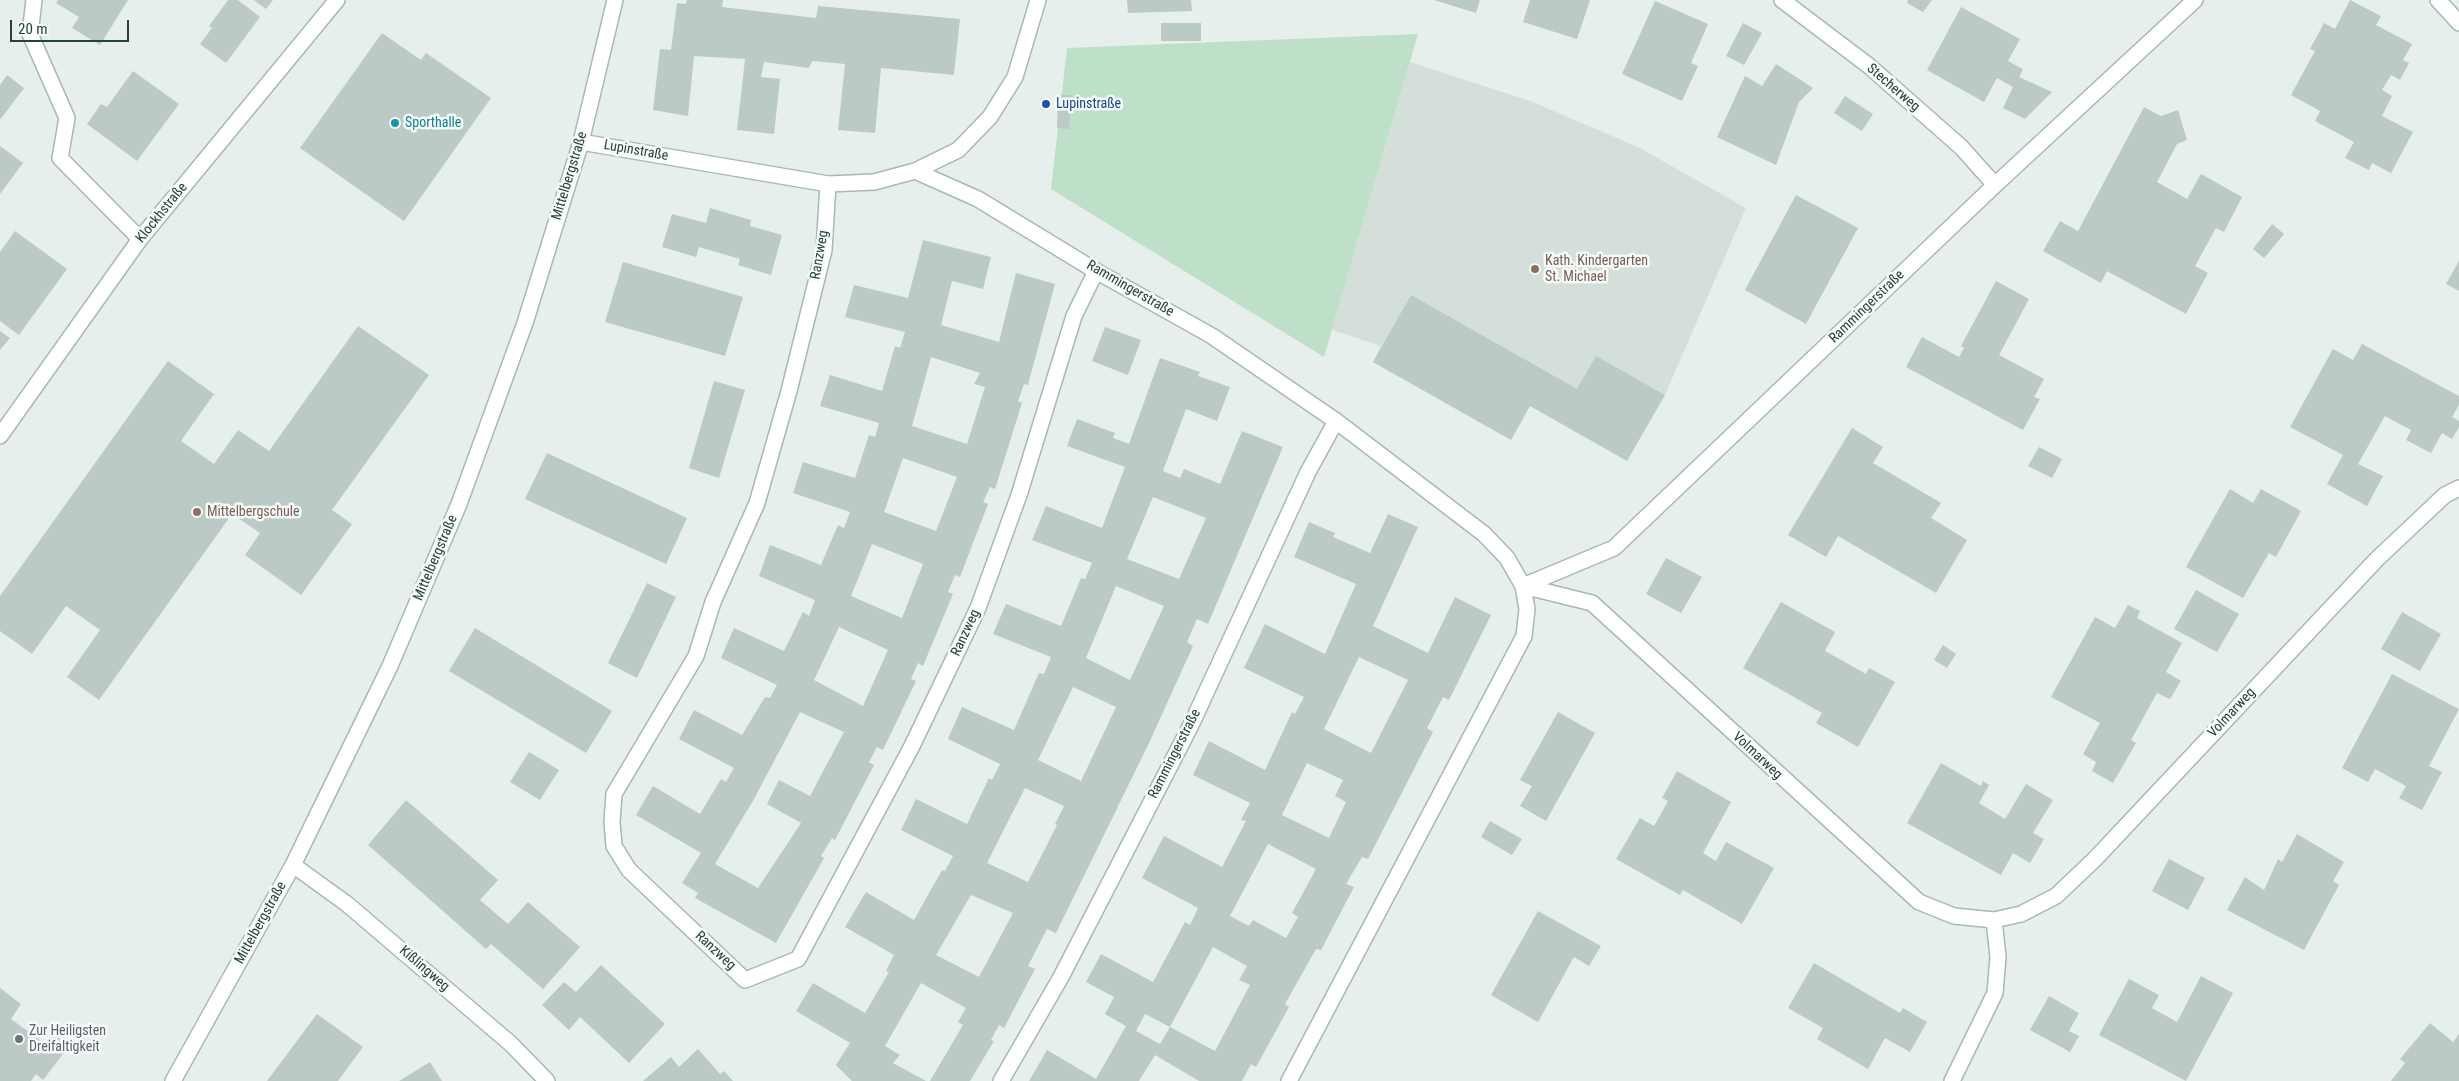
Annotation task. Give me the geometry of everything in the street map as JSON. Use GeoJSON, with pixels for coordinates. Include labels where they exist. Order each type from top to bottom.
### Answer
{"type":"FeatureCollection","features":[{"type":"Feature","properties":{"kind":"street"},"geometry":{"type":"LineString","coordinates":[[34,0],[30,34],[67,118],[60,158],[140,239]]}},
{"type":"Feature","properties":{"kind":"street","name":"Klockhstraße"},"geometry":{"type":"LineString","coordinates":[[0,436],[140,239],[337,0]]}},
{"type":"Feature","properties":{"kind":"street","name":"Mittelbergstraße"},"geometry":{"type":"LineString","coordinates":[[173,1081],[293,865],[390,666],[459,504],[525,323],[581,142],[615,0]]}},
{"type":"Feature","properties":{"kind":"street","name":"Lupinstraße"},"geometry":{"type":"LineString","coordinates":[[581,142],[828,184],[874,182],[915,171],[958,150],[990,117],[1015,77],[1038,0]]}},
{"type":"Feature","properties":{"kind":"street","name":"Stecherweg"},"geometry":{"type":"LineString","coordinates":[[1782,0],[1869,66],[1962,147],[1995,186]]}},
{"type":"Feature","properties":{"kind":"street","name":"Rammingerstraße"},"geometry":{"type":"LineString","coordinates":[[1523,586],[1614,548],[1995,186],[2195,0]]}},
{"type":"Feature","properties":{"kind":"street"},"geometry":{"type":"LineString","coordinates":[[2438,0],[2459,23]]}},
{"type":"Feature","properties":{"kind":"street","name":"Rammingerstraße"},"geometry":{"type":"LineString","coordinates":[[915,171],[978,199],[1096,271],[1212,336],[1336,422],[1484,534],[1507,558],[1523,586],[1527,609],[1524,636],[1289,1081]]}},
{"type":"Feature","properties":{"kind":"street","name":"Ranzweg"},"geometry":{"type":"LineString","coordinates":[[828,184],[824,250],[789,391],[757,503],[713,602],[696,656],[614,794],[612,822],[614,846],[629,870],[745,980],[798,959],[912,746],[978,608],[1019,495],[1074,316],[1096,271]]}},
{"type":"Feature","properties":{"kind":"street","name":"Rammingerstraße"},"geometry":{"type":"LineString","coordinates":[[1001,1081],[1061,977],[1191,725],[1308,472],[1336,422]]}},
{"type":"Feature","properties":{"kind":"street","name":"Volmarweg"},"geometry":{"type":"LineString","coordinates":[[1523,586],[1592,603],[1919,902],[1954,916],[1994,920],[2021,914],[2056,896],[2095,859],[2377,558],[2446,495],[2459,488]]}},
{"type":"Feature","properties":{"kind":"street","name":"Kißlingweg"},"geometry":{"type":"LineString","coordinates":[[293,865],[346,904],[511,1044],[547,1081]]}},
{"type":"Feature","properties":{"kind":"street"},"geometry":{"type":"LineString","coordinates":[[1952,1081],[1995,994],[1998,957],[1994,920]]}},
{"type":"Feature","properties":{"kind":"shaded area","name":"Kath. Kindergarten St. Michael"},"geometry":{"type":"Polygon","coordinates":[[[1410,62],[1530,101],[1638,147],[1746,208],[1665,395],[1530,406],[1511,440],[1373,362],[1381,346],[1332,330],[1410,62]]]}},
{"type":"Feature","properties":{"kind":"green space"},"geometry":{"type":"Polygon","coordinates":[[[1418,34],[1324,357],[1051,189],[1067,48],[1418,34]]]}},
{"type":"Feature","properties":{"kind":"building"},"geometry":{"type":"Polygon","coordinates":[[[58,0],[128,0],[100,45],[72,28],[79,17],[56,3],[58,0]]]}},
{"type":"Feature","properties":{"kind":"building"},"geometry":{"type":"Polygon","coordinates":[[[228,0],[238,0],[260,17],[226,63],[200,44],[212,28],[209,26],[228,0]]]}},
{"type":"Feature","properties":{"kind":"building"},"geometry":{"type":"Polygon","coordinates":[[[254,0],[273,0],[266,9],[254,0]]]}},
{"type":"Feature","properties":{"kind":"building"},"geometry":{"type":"Polygon","coordinates":[[[687,0],[723,0],[722,7],[816,18],[818,6],[960,19],[954,75],[881,68],[875,133],[838,130],[845,64],[812,61],[809,68],[764,62],[761,77],[780,79],[774,134],[737,130],[745,59],[694,56],[688,116],[653,110],[660,49],[671,50],[677,3],[686,4],[687,0]]]}},
{"type":"Feature","properties":{"kind":"building"},"geometry":{"type":"Polygon","coordinates":[[[1127,0],[1191,0],[1192,11],[1128,13],[1127,0]]]}},
{"type":"Feature","properties":{"kind":"building"},"geometry":{"type":"Polygon","coordinates":[[[1434,0],[1480,0],[1476,13],[1434,0]]]}},
{"type":"Feature","properties":{"kind":"building"},"geometry":{"type":"Polygon","coordinates":[[[1530,0],[1590,0],[1577,39],[1523,22],[1530,0]]]}},
{"type":"Feature","properties":{"kind":"building"},"geometry":{"type":"Polygon","coordinates":[[[1908,0],[1932,0],[1923,12],[1907,3],[1908,0]]]}},
{"type":"Feature","properties":{"kind":"building"},"geometry":{"type":"Polygon","coordinates":[[[2350,0],[2381,16],[2376,25],[2412,44],[2403,60],[2409,63],[2400,80],[2391,75],[2382,90],[2392,96],[2382,116],[2413,132],[2391,173],[2372,163],[2369,170],[2345,158],[2354,142],[2315,121],[2320,111],[2291,95],[2315,51],[2310,49],[2324,23],[2335,29],[2350,0]]]}},
{"type":"Feature","properties":{"kind":"building"},"geometry":{"type":"Polygon","coordinates":[[[1655,1],[1708,24],[1691,63],[1698,66],[1682,101],[1622,74],[1655,1]]]}},
{"type":"Feature","properties":{"kind":"building"},"geometry":{"type":"Polygon","coordinates":[[[1961,7],[2020,39],[2008,61],[2023,69],[2019,77],[2052,92],[2025,119],[2003,108],[2013,87],[1997,78],[1984,102],[1927,70],[1961,7]]]}},
{"type":"Feature","properties":{"kind":"building"},"geometry":{"type":"Polygon","coordinates":[[[1161,23],[1201,23],[1201,41],[1161,41],[1161,23]]]}},
{"type":"Feature","properties":{"kind":"building"},"geometry":{"type":"Polygon","coordinates":[[[1743,23],[1762,33],[1744,65],[1726,56],[1743,23]]]}},
{"type":"Feature","properties":{"kind":"building","name":"Sporthalle"},"geometry":{"type":"Polygon","coordinates":[[[382,33],[421,60],[426,53],[491,98],[404,221],[300,148],[382,33]]]}},
{"type":"Feature","properties":{"kind":"building"},"geometry":{"type":"Polygon","coordinates":[[[1776,64],[1813,88],[1799,102],[1776,165],[1717,137],[1745,76],[1762,86],[1776,64]]]}},
{"type":"Feature","properties":{"kind":"building"},"geometry":{"type":"Polygon","coordinates":[[[133,71],[179,104],[137,161],[87,124],[101,104],[107,107],[133,71]]]}},
{"type":"Feature","properties":{"kind":"building"},"geometry":{"type":"Polygon","coordinates":[[[7,75],[24,88],[0,120],[0,85],[7,75]]]}},
{"type":"Feature","properties":{"kind":"building"},"geometry":{"type":"Polygon","coordinates":[[[1058,95],[1071,95],[1069,129],[1057,128],[1058,95]]]}},
{"type":"Feature","properties":{"kind":"building"},"geometry":{"type":"Polygon","coordinates":[[[1845,96],[1873,114],[1862,131],[1834,113],[1845,96]]]}},
{"type":"Feature","properties":{"kind":"building"},"geometry":{"type":"Polygon","coordinates":[[[2144,107],[2161,116],[2178,110],[2187,140],[2177,144],[2157,182],[2187,199],[2201,174],[2242,197],[2224,232],[2216,228],[2195,266],[2208,273],[2186,314],[2107,271],[2101,283],[2043,251],[2060,221],[2078,231],[2144,107]]]}},
{"type":"Feature","properties":{"kind":"building"},"geometry":{"type":"Polygon","coordinates":[[[0,146],[23,163],[0,194],[0,146]]]}},
{"type":"Feature","properties":{"kind":"building"},"geometry":{"type":"Polygon","coordinates":[[[1796,195],[1858,228],[1806,324],[1745,290],[1796,195]]]}},
{"type":"Feature","properties":{"kind":"building"},"geometry":{"type":"Polygon","coordinates":[[[710,208],[751,220],[750,226],[782,235],[771,275],[738,265],[740,259],[699,247],[696,257],[662,247],[672,214],[706,223],[710,208]]]}},
{"type":"Feature","properties":{"kind":"building"},"geometry":{"type":"Polygon","coordinates":[[[2272,224],[2284,234],[2264,258],[2253,249],[2272,224]]]}},
{"type":"Feature","properties":{"kind":"building"},"geometry":{"type":"Polygon","coordinates":[[[15,231],[67,269],[19,335],[0,321],[0,252],[15,231]]]}},
{"type":"Feature","properties":{"kind":"building"},"geometry":{"type":"Polygon","coordinates":[[[923,240],[991,257],[983,289],[952,281],[941,325],[999,342],[1016,273],[1055,284],[1028,385],[1024,384],[1018,401],[1022,403],[995,489],[990,487],[983,502],[988,504],[960,577],[955,575],[948,592],[953,594],[923,666],[918,663],[911,679],[916,681],[883,750],[877,747],[869,762],[874,765],[835,840],[832,838],[821,856],[824,858],[776,943],[695,898],[698,893],[682,883],[701,853],[636,815],[653,786],[700,814],[721,779],[726,782],[734,768],[679,739],[694,710],[742,735],[765,697],[770,698],[777,685],[721,658],[734,628],[784,651],[803,612],[809,616],[815,600],[759,576],[770,545],[821,565],[838,525],[844,528],[850,512],[793,493],[803,462],[855,478],[869,435],[875,437],[879,423],[820,406],[830,375],[882,391],[895,346],[900,348],[905,332],[845,317],[854,285],[908,298],[923,240]],[[931,357],[912,426],[967,444],[985,387],[974,384],[980,373],[931,357]],[[903,458],[884,512],[936,531],[957,477],[903,458]],[[872,544],[851,596],[902,618],[923,564],[872,544]],[[839,627],[814,680],[863,706],[888,650],[839,627]],[[800,712],[754,799],[715,864],[758,888],[801,823],[767,804],[779,780],[810,796],[844,732],[800,712]]]}},
{"type":"Feature","properties":{"kind":"building"},"geometry":{"type":"Polygon","coordinates":[[[2459,261],[2459,291],[2446,284],[2459,261]]]}},
{"type":"Feature","properties":{"kind":"building"},"geometry":{"type":"Polygon","coordinates":[[[623,262],[743,297],[725,356],[605,322],[623,262]]]}},
{"type":"Feature","properties":{"kind":"building"},"geometry":{"type":"Polygon","coordinates":[[[1996,281],[2029,299],[1999,355],[2044,379],[2034,397],[2040,399],[2023,430],[1906,367],[1922,337],[1959,357],[1964,348],[1961,346],[1996,281]]]}},
{"type":"Feature","properties":{"kind":"building"},"geometry":{"type":"Polygon","coordinates":[[[1411,295],[1577,389],[1596,356],[1665,395],[1627,461],[1530,406],[1511,440],[1373,362],[1411,295]]]}},
{"type":"Feature","properties":{"kind":"building","name":"Mittelbergschule"},"geometry":{"type":"Polygon","coordinates":[[[358,326],[429,375],[332,510],[352,524],[301,595],[245,555],[260,533],[232,514],[99,700],[67,677],[100,630],[66,606],[32,654],[0,631],[0,596],[168,361],[214,394],[181,441],[214,464],[238,430],[269,451],[358,326]]]}},
{"type":"Feature","properties":{"kind":"building"},"geometry":{"type":"Polygon","coordinates":[[[1105,327],[1141,340],[1128,375],[1092,361],[1105,327]]]}},
{"type":"Feature","properties":{"kind":"building"},"geometry":{"type":"Polygon","coordinates":[[[0,331],[10,338],[0,350],[0,331]]]}},
{"type":"Feature","properties":{"kind":"building"},"geometry":{"type":"Polygon","coordinates":[[[2362,344],[2459,396],[2459,405],[2452,417],[2459,421],[2459,427],[2452,439],[2442,433],[2431,453],[2406,440],[2411,430],[2385,416],[2358,464],[2383,476],[2367,506],[2327,484],[2343,455],[2290,427],[2333,349],[2353,360],[2362,344]]]}},
{"type":"Feature","properties":{"kind":"building"},"geometry":{"type":"Polygon","coordinates":[[[1160,358],[1200,372],[1198,376],[1230,387],[1217,421],[1186,409],[1163,471],[1180,478],[1184,469],[1220,484],[1242,431],[1283,447],[1208,624],[1197,619],[1187,642],[1193,646],[1149,743],[1056,933],[1047,929],[1028,966],[1035,969],[1004,1028],[999,1025],[991,1040],[994,1041],[970,1081],[930,1081],[963,1025],[958,1022],[966,1008],[921,983],[885,1046],[900,1055],[893,1063],[926,1081],[852,1081],[836,1065],[850,1043],[796,1011],[813,983],[865,1013],[889,972],[886,971],[894,955],[845,927],[866,892],[914,920],[942,870],[945,871],[953,856],[901,830],[916,799],[967,824],[989,778],[992,780],[1000,764],[948,739],[962,707],[1014,730],[1039,673],[1044,674],[1051,657],[993,634],[1006,604],[1061,626],[1081,578],[1085,579],[1092,563],[1032,540],[1046,506],[1102,528],[1125,467],[1067,446],[1077,419],[1115,433],[1113,438],[1129,444],[1160,358]],[[1153,497],[1127,559],[1179,579],[1206,518],[1153,497]],[[1116,586],[1086,658],[1130,680],[1164,606],[1116,586]],[[1073,687],[1038,760],[1081,781],[1116,707],[1073,687]],[[1025,788],[987,863],[1028,882],[1057,825],[1055,824],[1064,806],[1025,788]],[[971,895],[936,955],[979,977],[1013,913],[971,895]]]}},
{"type":"Feature","properties":{"kind":"building"},"geometry":{"type":"Polygon","coordinates":[[[714,381],[745,390],[719,478],[689,468],[714,381]]]}},
{"type":"Feature","properties":{"kind":"building"},"geometry":{"type":"Polygon","coordinates":[[[1852,428],[1883,447],[1873,463],[1941,503],[1931,518],[1967,540],[1936,593],[1838,536],[1826,557],[1788,535],[1852,428]]]}},
{"type":"Feature","properties":{"kind":"building"},"geometry":{"type":"Polygon","coordinates":[[[2039,447],[2062,459],[2052,478],[2028,466],[2039,447]]]}},
{"type":"Feature","properties":{"kind":"building"},"geometry":{"type":"Polygon","coordinates":[[[547,453],[687,518],[666,564],[525,499],[547,453]]]}},
{"type":"Feature","properties":{"kind":"building"},"geometry":{"type":"Polygon","coordinates":[[[2230,489],[2253,503],[2261,489],[2301,511],[2276,557],[2269,553],[2243,598],[2186,567],[2230,489]]]}},
{"type":"Feature","properties":{"kind":"building"},"geometry":{"type":"Polygon","coordinates":[[[1388,514],[1418,527],[1373,626],[1428,653],[1455,597],[1491,615],[1449,700],[1443,697],[1427,728],[1433,732],[1368,859],[1362,857],[1346,884],[1354,887],[1321,950],[1316,949],[1285,1004],[1289,1007],[1256,1067],[1251,1064],[1242,1081],[1199,1081],[1155,1055],[1139,1081],[1029,1081],[1047,1050],[1096,1079],[1126,1026],[1105,1014],[1114,997],[1086,982],[1101,954],[1153,982],[1185,922],[1190,925],[1198,908],[1142,878],[1164,836],[1222,867],[1246,821],[1241,820],[1250,803],[1193,775],[1209,741],[1265,770],[1292,712],[1295,714],[1304,697],[1244,668],[1265,624],[1325,654],[1356,584],[1294,557],[1309,522],[1335,533],[1333,537],[1370,553],[1388,514]],[[1359,657],[1324,729],[1371,753],[1408,680],[1359,657]],[[1307,763],[1282,815],[1329,838],[1346,802],[1335,796],[1343,780],[1307,763]],[[1268,844],[1230,916],[1249,926],[1253,920],[1286,938],[1298,917],[1292,913],[1316,869],[1268,844]],[[1213,947],[1170,1027],[1215,1051],[1250,985],[1239,980],[1247,966],[1213,947]],[[1145,1014],[1136,1031],[1160,1044],[1170,1027],[1145,1014]]]}},
{"type":"Feature","properties":{"kind":"building"},"geometry":{"type":"Polygon","coordinates":[[[1666,558],[1702,577],[1681,613],[1646,594],[1666,558]]]}},
{"type":"Feature","properties":{"kind":"building"},"geometry":{"type":"Polygon","coordinates":[[[647,583],[676,597],[637,678],[608,663],[647,583]]]}},
{"type":"Feature","properties":{"kind":"building"},"geometry":{"type":"Polygon","coordinates":[[[2196,590],[2239,614],[2217,652],[2174,629],[2196,590]]]}},
{"type":"Feature","properties":{"kind":"building"},"geometry":{"type":"Polygon","coordinates":[[[1781,602],[1835,632],[1825,651],[1866,674],[1869,668],[1895,682],[1858,747],[1816,723],[1822,713],[1743,668],[1781,602]]]}},
{"type":"Feature","properties":{"kind":"building"},"geometry":{"type":"Polygon","coordinates":[[[2128,605],[2140,611],[2137,618],[2182,643],[2166,672],[2181,681],[2170,699],[2157,693],[2131,740],[2136,743],[2113,783],[2092,771],[2096,762],[2083,754],[2100,723],[2051,697],[2095,617],[2115,628],[2128,605]]]}},
{"type":"Feature","properties":{"kind":"building"},"geometry":{"type":"Polygon","coordinates":[[[2402,612],[2441,634],[2420,671],[2381,649],[2402,612]]]}},
{"type":"Feature","properties":{"kind":"building"},"geometry":{"type":"Polygon","coordinates":[[[475,628],[612,711],[586,753],[449,671],[475,628]]]}},
{"type":"Feature","properties":{"kind":"building"},"geometry":{"type":"Polygon","coordinates":[[[1943,645],[1956,654],[1947,668],[1934,660],[1943,645]]]}},
{"type":"Feature","properties":{"kind":"building"},"geometry":{"type":"Polygon","coordinates":[[[2392,674],[2459,709],[2429,766],[2442,772],[2422,810],[2399,798],[2406,786],[2375,769],[2368,782],[2342,768],[2392,674]]]}},
{"type":"Feature","properties":{"kind":"building"},"geometry":{"type":"Polygon","coordinates":[[[1558,712],[1595,733],[1546,821],[1520,806],[1532,786],[1520,780],[1558,712]]]}},
{"type":"Feature","properties":{"kind":"building"},"geometry":{"type":"Polygon","coordinates":[[[529,752],[559,770],[540,800],[510,782],[529,752]]]}},
{"type":"Feature","properties":{"kind":"building"},"geometry":{"type":"Polygon","coordinates":[[[1941,763],[1981,786],[1983,781],[1989,785],[1979,803],[2005,819],[2026,784],[2053,800],[2033,833],[2044,839],[2030,863],[2013,853],[2001,875],[1907,823],[1941,763]]]}},
{"type":"Feature","properties":{"kind":"building"},"geometry":{"type":"Polygon","coordinates":[[[1677,771],[1731,802],[1703,853],[1716,861],[1726,842],[1774,868],[1742,924],[1683,890],[1680,895],[1616,859],[1640,818],[1654,826],[1668,801],[1662,798],[1677,771]]]}},
{"type":"Feature","properties":{"kind":"building"},"geometry":{"type":"Polygon","coordinates":[[[406,800],[498,880],[480,900],[508,924],[528,902],[580,947],[543,989],[491,944],[486,949],[368,845],[406,800]]]}},
{"type":"Feature","properties":{"kind":"building"},"geometry":{"type":"Polygon","coordinates":[[[1490,821],[1522,839],[1512,855],[1481,837],[1490,821]]]}},
{"type":"Feature","properties":{"kind":"building"},"geometry":{"type":"Polygon","coordinates":[[[2297,834],[2344,862],[2333,881],[2339,885],[2304,950],[2227,910],[2245,877],[2264,890],[2278,859],[2282,862],[2297,834]]]}},
{"type":"Feature","properties":{"kind":"building"},"geometry":{"type":"Polygon","coordinates":[[[2169,859],[2205,878],[2188,910],[2152,891],[2169,859]]]}},
{"type":"Feature","properties":{"kind":"building"},"geometry":{"type":"Polygon","coordinates":[[[1538,911],[1601,946],[1589,966],[1574,957],[1538,1022],[1491,995],[1538,911]]]}},
{"type":"Feature","properties":{"kind":"building"},"geometry":{"type":"Polygon","coordinates":[[[1814,963],[1900,1013],[1903,1008],[1927,1022],[1910,1052],[1885,1038],[1868,1069],[1817,1039],[1823,1028],[1788,1008],[1814,963]]]}},
{"type":"Feature","properties":{"kind":"building"},"geometry":{"type":"Polygon","coordinates":[[[601,965],[665,1024],[629,1063],[580,1017],[569,1030],[542,1005],[564,982],[576,992],[601,965]]]}},
{"type":"Feature","properties":{"kind":"building"},"geometry":{"type":"Polygon","coordinates":[[[2201,976],[2233,993],[2186,1081],[2099,1035],[2129,979],[2159,995],[2152,1008],[2177,1022],[2201,976]]]}},
{"type":"Feature","properties":{"kind":"building","name":"Zur Heiligsten Dreifaltigkeit"},"geometry":{"type":"Polygon","coordinates":[[[0,988],[21,1004],[11,1019],[45,1044],[53,1034],[69,1046],[43,1080],[36,1074],[31,1081],[0,1081],[0,988]]]}},
{"type":"Feature","properties":{"kind":"building"},"geometry":{"type":"Polygon","coordinates":[[[2049,996],[2079,1013],[2069,1031],[2079,1036],[2070,1052],[2030,1030],[2049,996]]]}},
{"type":"Feature","properties":{"kind":"building"},"geometry":{"type":"Polygon","coordinates":[[[317,1014],[363,1047],[338,1081],[267,1081],[317,1014]]]}},
{"type":"Feature","properties":{"kind":"building"},"geometry":{"type":"Polygon","coordinates":[[[2430,1023],[2453,1042],[2459,1034],[2459,1081],[2391,1081],[2405,1063],[2400,1059],[2430,1023]]]}},
{"type":"Feature","properties":{"kind":"building"},"geometry":{"type":"Polygon","coordinates":[[[698,1049],[720,1074],[724,1071],[733,1081],[643,1081],[671,1057],[679,1067],[698,1049]]]}},
{"type":"Feature","properties":{"kind":"building"},"geometry":{"type":"Polygon","coordinates":[[[430,1062],[442,1081],[399,1081],[430,1062]]]}},
{"type":"Feature","properties":{"kind":"place","name":"Lupinstraße"},"geometry":{"type":"Point","coordinates":[1046,104]}},
{"type":"Feature","properties":{"kind":"place","name":"Sporthalle"},"geometry":{"type":"Point","coordinates":[395,123]}},
{"type":"Feature","properties":{"kind":"place","name":"Kath. Kindergarten St. Michael"},"geometry":{"type":"Point","coordinates":[1535,269]}},
{"type":"Feature","properties":{"kind":"place","name":"Mittelbergschule"},"geometry":{"type":"Point","coordinates":[197,512]}},
{"type":"Feature","properties":{"kind":"place","name":"Zur Heiligsten Dreifaltigkeit"},"geometry":{"type":"Point","coordinates":[19,1039]}}]}
